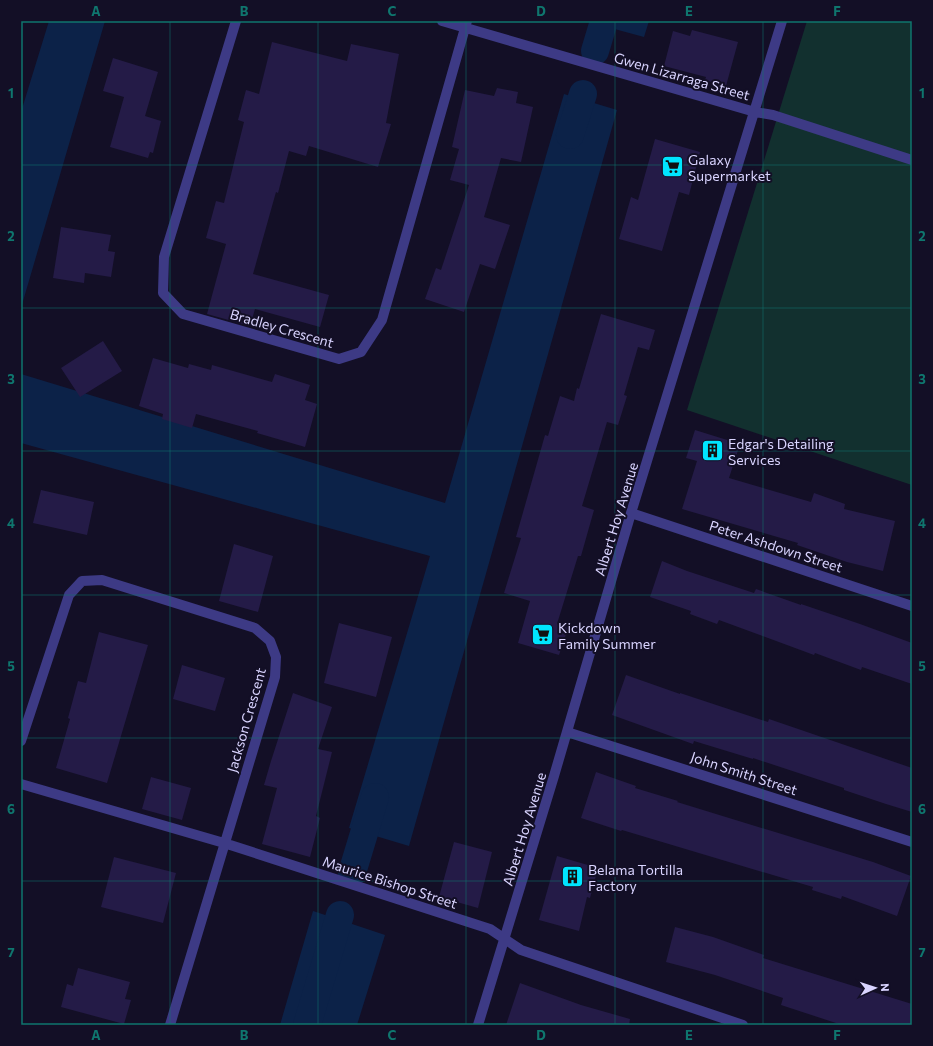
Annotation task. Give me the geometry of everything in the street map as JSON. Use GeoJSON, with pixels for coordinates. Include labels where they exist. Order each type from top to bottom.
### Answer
{"type":"FeatureCollection","features":[{"type":"Feature","properties":{"kind":"street","name":"Bradley Crescent"},"geometry":{"type":"LineString","coordinates":[[236,21],[164,257],[163,293],[183,314],[339,359],[361,352],[382,320],[466,24]]}},
{"type":"Feature","properties":{"kind":"street","name":"Gwen Lizarraga Street"},"geometry":{"type":"LineString","coordinates":[[442,21],[466,24],[755,112],[773,115],[912,160]]}},
{"type":"Feature","properties":{"kind":"street","name":"Albert Hoy Avenue"},"geometry":{"type":"LineString","coordinates":[[478,1025],[567,732],[631,513],[782,21]]}},
{"type":"Feature","properties":{"kind":"street","name":"Peter Ashdown Street"},"geometry":{"type":"LineString","coordinates":[[631,513],[912,606]]}},
{"type":"Feature","properties":{"kind":"street","name":"Jackson Crescent"},"geometry":{"type":"LineString","coordinates":[[21,741],[70,595],[82,581],[102,580],[255,628],[270,640],[276,657],[275,677],[170,1025]]}},
{"type":"Feature","properties":{"kind":"street","name":"John Smith Street"},"geometry":{"type":"LineString","coordinates":[[567,732],[912,842]]}},
{"type":"Feature","properties":{"kind":"street","name":"Maurice Bishop Street"},"geometry":{"type":"LineString","coordinates":[[21,784],[224,843],[490,929],[521,950],[743,1025]]}},
{"type":"Feature","properties":{"kind":"green space"},"geometry":{"type":"Polygon","coordinates":[[[807,21],[912,21],[912,485],[687,410],[807,21]]]}},
{"type":"Feature","properties":{"kind":"water"},"geometry":{"type":"Polygon","coordinates":[[[49,21],[105,21],[21,308],[21,112],[49,21]]]}},
{"type":"Feature","properties":{"kind":"water"},"geometry":{"type":"Polygon","coordinates":[[[585,21],[649,21],[644,37],[585,21]]]}},
{"type":"Feature","properties":{"kind":"water"},"geometry":{"type":"Polygon","coordinates":[[[564,94],[617,110],[409,846],[349,828],[430,556],[21,443],[21,374],[445,503],[564,94]]]}},
{"type":"Feature","properties":{"kind":"water"},"geometry":{"type":"Polygon","coordinates":[[[313,911],[385,935],[357,1025],[280,1025],[313,911]]]}},
{"type":"Feature","properties":{"kind":"building"},"geometry":{"type":"Polygon","coordinates":[[[692,30],[738,42],[726,86],[705,80],[706,77],[664,66],[673,31],[690,36],[692,30]]]}},
{"type":"Feature","properties":{"kind":"building"},"geometry":{"type":"Polygon","coordinates":[[[272,42],[347,61],[351,44],[399,54],[386,123],[391,124],[378,167],[309,146],[306,156],[289,151],[278,193],[276,192],[253,274],[329,295],[320,327],[255,309],[250,326],[207,314],[226,244],[206,238],[216,201],[224,203],[244,122],[238,120],[246,90],[259,94],[272,42]]]}},
{"type":"Feature","properties":{"kind":"building"},"geometry":{"type":"Polygon","coordinates":[[[113,58],[158,72],[145,116],[161,121],[153,153],[150,152],[148,158],[110,147],[124,97],[103,91],[113,58]]]}},
{"type":"Feature","properties":{"kind":"building"},"geometry":{"type":"Polygon","coordinates":[[[497,88],[518,92],[516,103],[533,107],[521,162],[501,158],[484,217],[510,225],[495,269],[480,264],[464,312],[425,299],[436,268],[441,270],[469,185],[450,180],[459,149],[452,147],[465,90],[494,96],[497,88]]]}},
{"type":"Feature","properties":{"kind":"building"},"geometry":{"type":"Polygon","coordinates":[[[655,139],[700,152],[689,195],[679,192],[662,251],[619,239],[631,197],[638,200],[655,139]]]}},
{"type":"Feature","properties":{"kind":"building"},"geometry":{"type":"Polygon","coordinates":[[[61,227],[111,235],[108,251],[115,252],[111,277],[85,273],[84,283],[53,278],[61,227]]]}},
{"type":"Feature","properties":{"kind":"building"},"geometry":{"type":"Polygon","coordinates":[[[601,314],[655,330],[649,350],[638,347],[624,395],[627,396],[618,425],[607,422],[582,506],[594,510],[581,556],[578,556],[557,624],[568,628],[559,655],[518,643],[530,601],[504,593],[521,538],[516,537],[545,435],[548,436],[560,396],[574,401],[577,388],[579,389],[601,314]]]}},
{"type":"Feature","properties":{"kind":"building"},"geometry":{"type":"Polygon","coordinates":[[[103,341],[122,371],[80,397],[61,368],[103,341]]]}},
{"type":"Feature","properties":{"kind":"building"},"geometry":{"type":"Polygon","coordinates":[[[153,358],[188,368],[189,364],[211,370],[212,365],[272,382],[275,374],[310,385],[305,400],[317,404],[305,447],[257,433],[258,431],[196,414],[192,428],[162,419],[163,414],[139,406],[153,358]]]}},
{"type":"Feature","properties":{"kind":"building"},"geometry":{"type":"Polygon","coordinates":[[[695,430],[740,444],[729,478],[811,502],[814,493],[845,504],[844,509],[895,521],[883,571],[847,562],[797,545],[798,543],[682,509],[697,461],[686,458],[695,430]]]}},
{"type":"Feature","properties":{"kind":"building"},"geometry":{"type":"Polygon","coordinates":[[[41,490],[94,502],[87,535],[33,523],[41,490]]]}},
{"type":"Feature","properties":{"kind":"building"},"geometry":{"type":"Polygon","coordinates":[[[234,544],[273,556],[258,612],[219,601],[234,544]]]}},
{"type":"Feature","properties":{"kind":"building"},"geometry":{"type":"Polygon","coordinates":[[[662,561],[687,571],[754,593],[756,589],[912,643],[912,684],[862,667],[861,670],[815,653],[814,655],[719,620],[717,624],[690,614],[691,611],[650,597],[662,561]]]}},
{"type":"Feature","properties":{"kind":"building"},"geometry":{"type":"Polygon","coordinates":[[[339,623],[392,637],[376,697],[324,683],[339,623]]]}},
{"type":"Feature","properties":{"kind":"building"},"geometry":{"type":"Polygon","coordinates":[[[99,632],[148,645],[107,783],[56,768],[70,719],[68,718],[78,681],[86,683],[99,632]]]}},
{"type":"Feature","properties":{"kind":"building"},"geometry":{"type":"Polygon","coordinates":[[[182,665],[225,678],[215,711],[173,699],[182,665]]]}},
{"type":"Feature","properties":{"kind":"building"},"geometry":{"type":"Polygon","coordinates":[[[626,675],[768,722],[769,719],[912,768],[912,812],[753,758],[694,741],[693,744],[612,715],[626,675]]]}},
{"type":"Feature","properties":{"kind":"building"},"geometry":{"type":"Polygon","coordinates":[[[293,693],[332,707],[318,749],[332,752],[316,816],[320,818],[310,857],[262,844],[277,788],[264,785],[293,693]]]}},
{"type":"Feature","properties":{"kind":"building"},"geometry":{"type":"Polygon","coordinates":[[[596,772],[636,786],[635,788],[678,801],[677,802],[873,862],[911,876],[897,916],[842,896],[841,899],[812,890],[813,887],[581,818],[596,772]]]}},
{"type":"Feature","properties":{"kind":"building"},"geometry":{"type":"Polygon","coordinates":[[[151,777],[191,788],[182,820],[142,809],[151,777]]]}},
{"type":"Feature","properties":{"kind":"building"},"geometry":{"type":"Polygon","coordinates":[[[454,842],[492,852],[478,908],[439,897],[454,842]]]}},
{"type":"Feature","properties":{"kind":"building"},"geometry":{"type":"Polygon","coordinates":[[[557,856],[598,868],[590,898],[587,897],[579,931],[539,920],[557,856]]]}},
{"type":"Feature","properties":{"kind":"building"},"geometry":{"type":"Polygon","coordinates":[[[114,857],[176,873],[163,923],[101,907],[114,857]]]}},
{"type":"Feature","properties":{"kind":"building"},"geometry":{"type":"Polygon","coordinates":[[[675,927],[713,937],[764,955],[763,958],[912,1004],[912,1025],[842,1025],[781,1005],[783,998],[715,975],[666,962],[675,927]]]}},
{"type":"Feature","properties":{"kind":"building"},"geometry":{"type":"Polygon","coordinates":[[[78,968],[130,982],[125,999],[131,1000],[124,1024],[61,1007],[67,984],[73,986],[78,968]]]}},
{"type":"Feature","properties":{"kind":"building"},"geometry":{"type":"Polygon","coordinates":[[[520,983],[581,1005],[630,1019],[629,1025],[506,1025],[520,983]]]}},
{"type":"Feature","properties":{"kind":"waterway"},"geometry":{"type":"LineString","coordinates":[[595,51],[604,21]]}},
{"type":"Feature","properties":{"kind":"waterway"},"geometry":{"type":"LineString","coordinates":[[570,135],[583,94]]}},
{"type":"Feature","properties":{"kind":"waterway"},"geometry":{"type":"LineString","coordinates":[[352,873],[375,797]]}},
{"type":"Feature","properties":{"kind":"waterway"},"geometry":{"type":"LineString","coordinates":[[307,1025],[340,915]]}},
{"type":"Feature","properties":{"kind":"place","name":"Galaxy Supermarket"},"geometry":{"type":"Point","coordinates":[672,167]}},
{"type":"Feature","properties":{"kind":"place","name":"Edgar's Detailing Services"},"geometry":{"type":"Point","coordinates":[713,451]}},
{"type":"Feature","properties":{"kind":"place","name":"Kickdown Family Summer"},"geometry":{"type":"Point","coordinates":[543,635]}},
{"type":"Feature","properties":{"kind":"place","name":"Belama Tortilla Factory"},"geometry":{"type":"Point","coordinates":[573,877]}}]}
